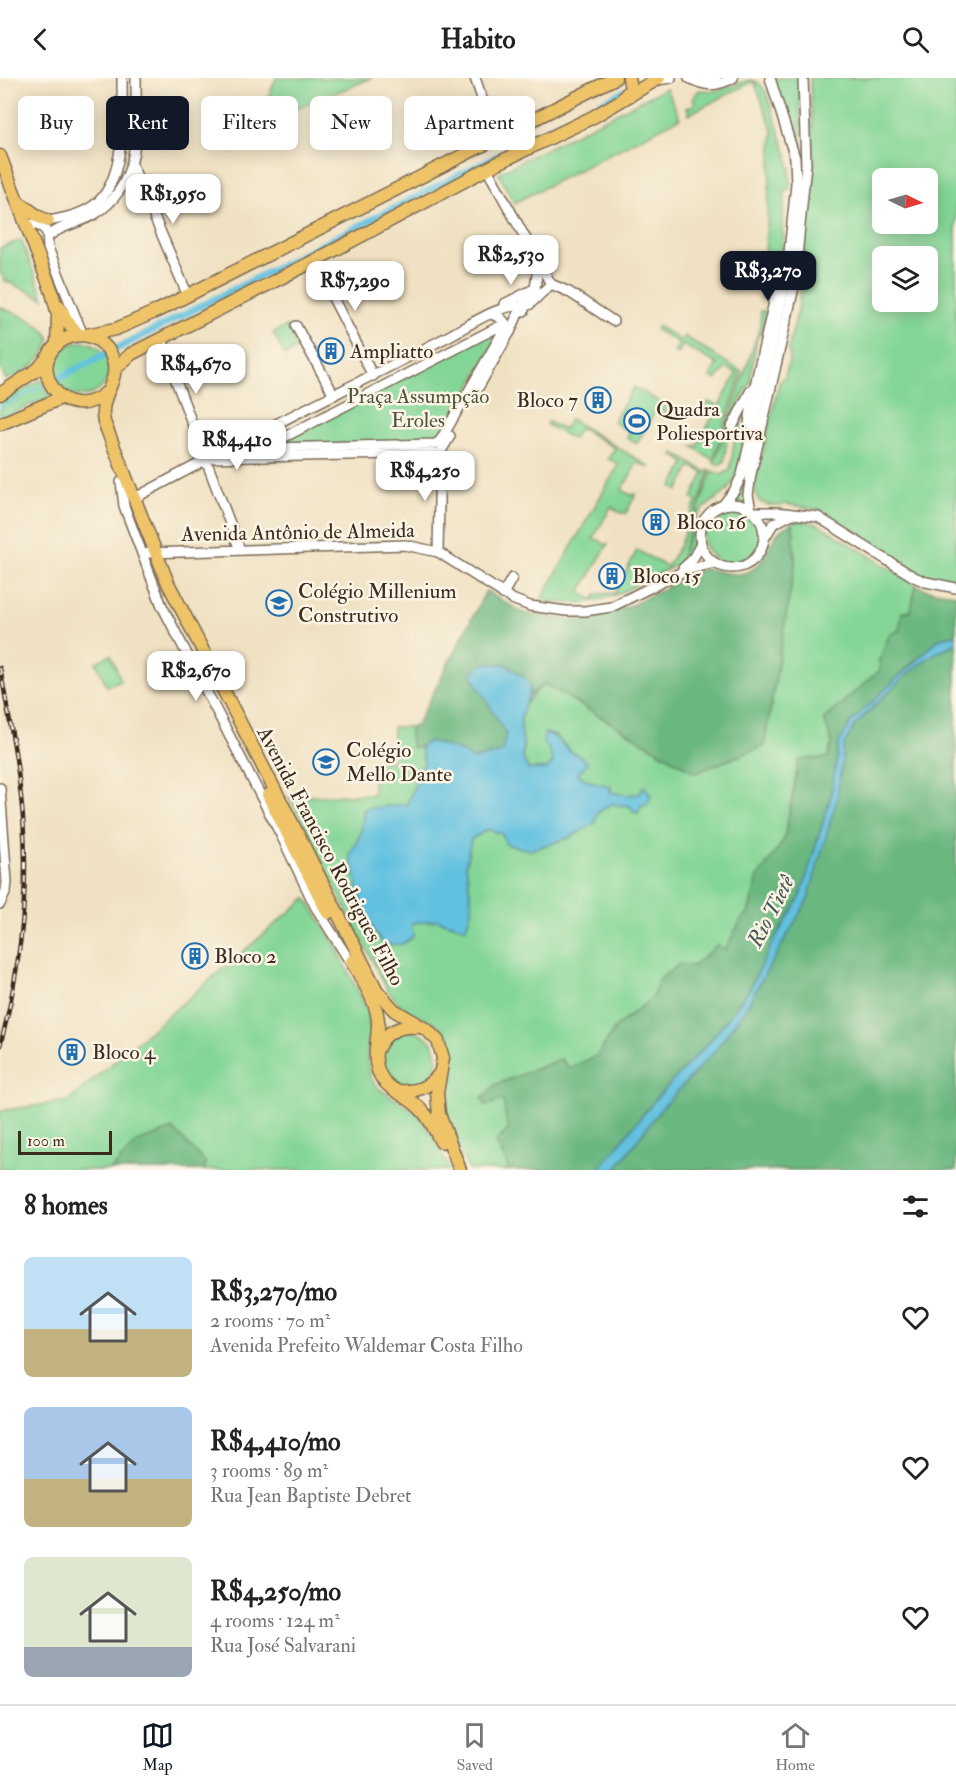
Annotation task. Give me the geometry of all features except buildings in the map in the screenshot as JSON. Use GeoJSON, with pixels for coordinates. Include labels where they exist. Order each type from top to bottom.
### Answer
{"type":"FeatureCollection","features":[{"type":"Feature","properties":{"kind":"main road"},"geometry":{"type":"LineString","coordinates":[[535,119],[615,78]]}},
{"type":"Feature","properties":{"kind":"main road"},"geometry":{"type":"LineString","coordinates":[[619,103],[631,89],[629,78]]}},
{"type":"Feature","properties":{"kind":"main road"},"geometry":{"type":"LineString","coordinates":[[52,292],[67,321],[83,335],[103,344],[110,352],[115,369],[131,354],[619,103],[657,79]]}},
{"type":"Feature","properties":{"kind":"main road"},"geometry":{"type":"LineString","coordinates":[[0,394],[38,369],[55,347],[70,337],[116,329],[188,296],[475,150]]}},
{"type":"Feature","properties":{"kind":"main road"},"geometry":{"type":"LineString","coordinates":[[0,156],[17,201],[36,224],[58,315],[55,347],[46,368],[48,380],[53,390],[61,398],[81,404],[99,398],[107,392]]}},
{"type":"Feature","properties":{"kind":"main road"},"geometry":{"type":"LineString","coordinates":[[17,201],[39,217],[36,224]]}},
{"type":"Feature","properties":{"kind":"main road","name":"Avenida Francisco Rodrigues Filho"},"geometry":{"type":"LineString","coordinates":[[115,369],[114,379],[103,403],[104,422],[135,498],[163,590],[373,1003],[378,1020],[375,1060],[378,1072],[388,1086],[416,1104],[428,1117],[454,1170]]}},
{"type":"Feature","properties":{"kind":"main road"},"geometry":{"type":"LineString","coordinates":[[0,424],[61,398]]}},
{"type":"Feature","properties":{"kind":"main road","name":"Avenida Francisco Rodrigues Filho"},"geometry":{"type":"LineString","coordinates":[[81,404],[91,410],[95,416],[152,553],[377,992],[393,1011],[427,1030],[438,1041],[442,1050],[437,1093],[439,1114],[460,1170]]}},
{"type":"Feature","properties":{"kind":"main road"},"geometry":{"type":"LineString","coordinates":[[376,1052],[383,1039],[396,1029],[403,1026],[420,1027]]}},
{"type":"Feature","properties":{"kind":"main road"},"geometry":{"type":"LineString","coordinates":[[397,1091],[423,1089],[441,1071]]}},
{"type":"Feature","properties":{"kind":"street"},"geometry":{"type":"LineString","coordinates":[[122,78],[122,96]]}},
{"type":"Feature","properties":{"kind":"street"},"geometry":{"type":"LineString","coordinates":[[136,78],[136,96]]}},
{"type":"Feature","properties":{"kind":"street"},"geometry":{"type":"LineString","coordinates":[[475,78],[481,96]]}},
{"type":"Feature","properties":{"kind":"street"},"geometry":{"type":"LineString","coordinates":[[657,79],[671,78]]}},
{"type":"Feature","properties":{"kind":"street"},"geometry":{"type":"LineString","coordinates":[[689,78],[699,83],[716,86],[733,78]]}},
{"type":"Feature","properties":{"kind":"street"},"geometry":{"type":"LineString","coordinates":[[706,78],[716,78]]}},
{"type":"Feature","properties":{"kind":"street"},"geometry":{"type":"LineString","coordinates":[[763,78],[775,97]]}},
{"type":"Feature","properties":{"kind":"street"},"geometry":{"type":"LineString","coordinates":[[748,449],[786,282],[796,179],[795,158],[770,78]]}},
{"type":"Feature","properties":{"kind":"street"},"geometry":{"type":"LineString","coordinates":[[763,542],[762,526],[752,511],[748,495],[795,288],[806,164],[803,78]]}},
{"type":"Feature","properties":{"kind":"street"},"geometry":{"type":"LineString","coordinates":[[36,224],[73,216],[100,201],[110,184],[118,150]]}},
{"type":"Feature","properties":{"kind":"street"},"geometry":{"type":"LineString","coordinates":[[48,236],[57,230],[85,220],[111,202],[119,193],[132,165],[134,150]]}},
{"type":"Feature","properties":{"kind":"street"},"geometry":{"type":"LineString","coordinates":[[132,165],[188,296]]}},
{"type":"Feature","properties":{"kind":"street"},"geometry":{"type":"LineString","coordinates":[[487,169],[550,282],[613,321]]}},
{"type":"Feature","properties":{"kind":"street"},"geometry":{"type":"LineString","coordinates":[[36,224],[45,229],[48,236],[48,248],[83,335]]}},
{"type":"Feature","properties":{"kind":"street"},"geometry":{"type":"LineString","coordinates":[[748,449],[757,374],[792,230]]}},
{"type":"Feature","properties":{"kind":"street"},"geometry":{"type":"LineString","coordinates":[[438,552],[440,453],[510,332],[516,327],[522,310],[535,288],[536,259]]}},
{"type":"Feature","properties":{"kind":"street"},"geometry":{"type":"LineString","coordinates":[[314,261],[373,376]]}},
{"type":"Feature","properties":{"kind":"street"},"geometry":{"type":"LineString","coordinates":[[490,314],[494,309],[550,282]]}},
{"type":"Feature","properties":{"kind":"street"},"geometry":{"type":"LineString","coordinates":[[522,310],[550,282]]}},
{"type":"Feature","properties":{"kind":"street"},"geometry":{"type":"LineString","coordinates":[[135,498],[208,458],[373,376],[490,314],[514,305],[522,310]]}},
{"type":"Feature","properties":{"kind":"street"},"geometry":{"type":"LineString","coordinates":[[490,314],[497,315],[503,320],[510,332]]}},
{"type":"Feature","properties":{"kind":"street"},"geometry":{"type":"LineString","coordinates":[[296,326],[334,395]]}},
{"type":"Feature","properties":{"kind":"street"},"geometry":{"type":"LineString","coordinates":[[501,328],[501,335],[440,441],[435,444],[272,448],[271,444],[487,333],[501,328]]}},
{"type":"Feature","properties":{"kind":"street"},"geometry":{"type":"LineString","coordinates":[[162,338],[240,550]]}},
{"type":"Feature","properties":{"kind":"street"},"geometry":{"type":"LineString","coordinates":[[749,426],[747,420],[742,418],[732,427],[757,374]]}},
{"type":"Feature","properties":{"kind":"street"},"geometry":{"type":"LineString","coordinates":[[252,436],[263,458]]}},
{"type":"Feature","properties":{"kind":"street","name":"Avenida Antônio de Almeida"},"geometry":{"type":"LineString","coordinates":[[676,574],[692,560],[701,544],[700,534],[707,516],[723,505],[739,483],[748,449]]}},
{"type":"Feature","properties":{"kind":"street"},"geometry":{"type":"LineString","coordinates":[[208,458],[440,453]]}},
{"type":"Feature","properties":{"kind":"street"},"geometry":{"type":"LineString","coordinates":[[121,482],[124,506],[162,606],[282,837],[315,906],[366,989]]}},
{"type":"Feature","properties":{"kind":"street"},"geometry":{"type":"LineString","coordinates":[[723,505],[738,504],[752,511],[818,517],[914,577],[956,588]]}},
{"type":"Feature","properties":{"kind":"street","name":"Avenida Antônio de Almeida"},"geometry":{"type":"LineString","coordinates":[[152,553],[405,545],[438,552],[503,594],[530,606],[575,611],[598,610],[622,602],[693,567],[715,563],[732,567],[740,566],[755,558],[773,524],[792,514]]}},
{"type":"Feature","properties":{"kind":"street"},"geometry":{"type":"LineString","coordinates":[[701,544],[709,558],[715,563]]}},
{"type":"Feature","properties":{"kind":"street"},"geometry":{"type":"LineString","coordinates":[[503,594],[512,578]]}},
{"type":"Feature","properties":{"kind":"street"},"geometry":{"type":"LineString","coordinates":[[0,788],[7,882],[0,904]]}},
{"type":"Feature","properties":{"kind":"green space"},"geometry":{"type":"Polygon","coordinates":[[[276,78],[372,78],[328,96],[310,96],[310,103],[298,108],[298,96],[269,96],[276,78]]]}},
{"type":"Feature","properties":{"kind":"green space"},"geometry":{"type":"Polygon","coordinates":[[[772,78],[799,78],[803,170],[790,302],[745,486],[749,505],[730,501],[738,493],[744,481],[787,301],[800,181],[797,153],[772,78]]]}},
{"type":"Feature","properties":{"kind":"green space"},"geometry":{"type":"Polygon","coordinates":[[[810,78],[956,78],[956,582],[931,578],[917,572],[821,510],[784,504],[782,506],[769,505],[760,502],[757,498],[756,480],[779,383],[785,376],[790,357],[788,349],[799,305],[814,168],[810,78]]]}},
{"type":"Feature","properties":{"kind":"green space"},"geometry":{"type":"Polygon","coordinates":[[[749,80],[754,81],[689,114],[687,108],[695,104],[693,98],[699,90],[717,91],[749,80]]]}},
{"type":"Feature","properties":{"kind":"green space"},"geometry":{"type":"Polygon","coordinates":[[[754,81],[767,95],[790,169],[790,188],[785,192],[782,229],[784,238],[770,296],[766,299],[762,298],[773,131],[754,81]]]}},
{"type":"Feature","properties":{"kind":"green space"},"geometry":{"type":"Polygon","coordinates":[[[666,88],[680,118],[514,203],[500,172],[666,88]]]}},
{"type":"Feature","properties":{"kind":"green space"},"geometry":{"type":"Polygon","coordinates":[[[21,240],[44,299],[4,280],[0,271],[0,248],[21,240]]]}},
{"type":"Feature","properties":{"kind":"green space"},"geometry":{"type":"Polygon","coordinates":[[[0,307],[35,323],[50,339],[39,360],[6,380],[0,368],[0,307]]]}},
{"type":"Feature","properties":{"kind":"green space"},"geometry":{"type":"Polygon","coordinates":[[[761,311],[766,311],[765,318],[757,338],[750,383],[729,423],[724,462],[719,465],[714,463],[760,327],[761,311]]]}},
{"type":"Feature","properties":{"kind":"green space","name":"Praça Assumpção Eroles"},"geometry":{"type":"Polygon","coordinates":[[[503,325],[441,443],[268,450],[503,325]]]}},
{"type":"Feature","properties":{"kind":"green space"},"geometry":{"type":"Polygon","coordinates":[[[287,326],[298,348],[285,356],[273,333],[287,326]]]}},
{"type":"Feature","properties":{"kind":"green space"},"geometry":{"type":"Polygon","coordinates":[[[658,326],[681,341],[684,336],[742,372],[713,460],[692,446],[697,446],[714,414],[704,408],[708,402],[719,406],[737,373],[726,368],[716,380],[710,376],[717,364],[683,345],[678,354],[674,352],[679,343],[656,330],[658,326]]]}},
{"type":"Feature","properties":{"kind":"green space"},"geometry":{"type":"Polygon","coordinates":[[[82,342],[92,344],[101,350],[107,359],[109,369],[107,379],[101,388],[92,394],[82,396],[72,394],[63,388],[57,379],[55,369],[57,359],[63,350],[72,344],[82,342]]]}},
{"type":"Feature","properties":{"kind":"green space"},"geometry":{"type":"Polygon","coordinates":[[[41,380],[50,396],[0,419],[0,402],[41,380]]]}},
{"type":"Feature","properties":{"kind":"green space"},"geometry":{"type":"Polygon","coordinates":[[[634,387],[682,415],[679,420],[657,408],[637,443],[627,438],[630,432],[613,422],[634,387]]]}},
{"type":"Feature","properties":{"kind":"green space"},"geometry":{"type":"Polygon","coordinates":[[[570,419],[650,467],[637,463],[622,490],[631,495],[636,494],[626,513],[621,513],[611,507],[593,539],[608,544],[580,592],[593,600],[597,594],[615,593],[637,550],[667,567],[679,547],[696,501],[692,498],[704,473],[691,466],[678,491],[672,487],[685,463],[673,455],[674,453],[706,472],[710,470],[681,557],[692,528],[691,548],[684,561],[631,588],[603,599],[589,602],[558,603],[541,600],[619,464],[608,459],[615,448],[582,429],[578,430],[573,439],[547,425],[548,422],[564,429],[570,419]]]}},
{"type":"Feature","properties":{"kind":"green space"},"geometry":{"type":"Polygon","coordinates":[[[740,424],[744,427],[742,445],[733,482],[722,495],[703,509],[694,521],[712,471],[722,475],[730,470],[735,436],[737,436],[740,424]]]}},
{"type":"Feature","properties":{"kind":"green space"},"geometry":{"type":"Polygon","coordinates":[[[732,506],[743,508],[756,519],[761,535],[759,546],[748,559],[732,564],[721,562],[708,551],[703,535],[705,524],[716,511],[732,506]]]}},
{"type":"Feature","properties":{"kind":"green space"},"geometry":{"type":"Polygon","coordinates":[[[793,520],[818,524],[916,585],[911,611],[879,660],[880,670],[824,719],[832,743],[828,757],[799,761],[784,840],[758,877],[748,914],[741,920],[725,950],[717,946],[693,966],[660,979],[652,998],[616,1027],[597,1056],[503,1099],[509,1130],[496,1142],[510,1170],[469,1170],[452,1133],[445,1110],[452,1062],[450,1043],[446,1034],[432,1021],[404,1008],[388,991],[289,797],[373,794],[373,763],[393,761],[393,727],[410,727],[411,747],[420,747],[424,763],[407,804],[364,809],[361,833],[350,855],[412,923],[437,920],[465,928],[472,907],[466,864],[471,839],[488,829],[530,839],[564,839],[571,836],[611,803],[630,806],[639,794],[626,795],[610,792],[611,786],[588,781],[577,774],[570,751],[556,736],[546,733],[544,742],[549,749],[553,763],[547,769],[528,769],[522,756],[522,714],[530,698],[545,684],[696,773],[764,746],[795,564],[793,520]]]}},
{"type":"Feature","properties":{"kind":"green space"},"geometry":{"type":"Polygon","coordinates":[[[793,523],[795,564],[764,746],[696,773],[545,684],[530,695],[529,681],[506,734],[502,752],[473,760],[463,752],[430,741],[420,747],[411,747],[410,727],[416,726],[486,591],[523,613],[570,620],[588,619],[630,606],[702,569],[735,574],[750,571],[758,565],[771,542],[783,528],[793,523]]]}},
{"type":"Feature","properties":{"kind":"green space"},"geometry":{"type":"Polygon","coordinates":[[[916,585],[927,590],[956,594],[956,635],[940,638],[907,668],[839,743],[831,796],[800,898],[774,940],[749,990],[711,1040],[655,1100],[598,1170],[510,1170],[496,1142],[508,1130],[503,1100],[486,1105],[482,1099],[495,1085],[561,1059],[569,1068],[597,1056],[616,1027],[652,998],[660,979],[679,964],[693,966],[717,945],[725,950],[741,920],[748,914],[758,877],[784,840],[799,760],[828,757],[832,743],[824,719],[880,670],[879,660],[890,633],[899,631],[902,612],[911,611],[916,585]]]}},
{"type":"Feature","properties":{"kind":"green space"},"geometry":{"type":"Polygon","coordinates":[[[956,644],[956,1170],[615,1170],[660,1110],[715,1051],[745,1009],[808,899],[844,745],[855,725],[916,667],[929,657],[956,644]]]}},
{"type":"Feature","properties":{"kind":"green space"},"geometry":{"type":"Polygon","coordinates":[[[111,655],[121,680],[107,686],[96,662],[111,655]]]}},
{"type":"Feature","properties":{"kind":"green space"},"geometry":{"type":"Polygon","coordinates":[[[306,898],[335,944],[368,1011],[367,1060],[371,1079],[379,1089],[418,1114],[434,1138],[450,1170],[205,1170],[205,1162],[137,1142],[111,1170],[0,1170],[0,1111],[68,1101],[306,898]]]}},
{"type":"Feature","properties":{"kind":"green space"},"geometry":{"type":"Polygon","coordinates":[[[409,1031],[420,1033],[429,1039],[435,1048],[437,1059],[435,1070],[429,1079],[420,1085],[409,1087],[398,1085],[389,1079],[383,1070],[381,1059],[383,1048],[389,1039],[398,1033],[409,1031]]]}},
{"type":"Feature","properties":{"kind":"green space"},"geometry":{"type":"Polygon","coordinates":[[[173,1129],[205,1162],[205,1170],[111,1170],[137,1142],[173,1129]]]}},
{"type":"Feature","properties":{"kind":"water"},"geometry":{"type":"Polygon","coordinates":[[[956,635],[956,644],[929,657],[916,667],[855,725],[844,745],[837,799],[808,899],[745,1009],[715,1051],[660,1110],[615,1170],[598,1170],[655,1100],[711,1040],[749,990],[774,940],[800,898],[831,796],[839,743],[852,721],[940,638],[956,635]]]}},
{"type":"Feature","properties":{"kind":"water"},"geometry":{"type":"Polygon","coordinates":[[[484,663],[505,664],[529,681],[529,696],[520,724],[522,756],[528,769],[547,769],[553,763],[549,749],[543,742],[545,733],[555,737],[587,763],[578,774],[588,781],[611,786],[610,792],[626,795],[639,794],[644,786],[651,796],[646,805],[641,805],[638,813],[634,812],[630,806],[611,804],[597,813],[595,823],[569,838],[530,850],[506,844],[502,834],[488,829],[471,839],[466,864],[472,907],[466,928],[437,920],[412,923],[413,937],[402,944],[384,945],[365,918],[350,855],[361,833],[364,809],[407,804],[424,763],[420,747],[430,741],[463,752],[473,760],[502,752],[506,734],[471,674],[484,663]]]}},
{"type":"Feature","properties":{"kind":"waterway"},"geometry":{"type":"LineString","coordinates":[[53,381],[625,91]]}},
{"type":"Feature","properties":{"kind":"waterway"},"geometry":{"type":"LineString","coordinates":[[0,407],[46,384]]}},
{"type":"Feature","properties":{"kind":"railway"},"geometry":{"type":"LineString","coordinates":[[0,668],[20,790],[25,864],[18,956],[11,1001],[0,1046]]}},
{"type":"Feature","properties":{"kind":"place","name":"Ampliatto"},"geometry":{"type":"Point","coordinates":[331,351]}},
{"type":"Feature","properties":{"kind":"place","name":"Bloco 7"},"geometry":{"type":"Point","coordinates":[598,400]}},
{"type":"Feature","properties":{"kind":"place","name":"Quadra Poliesportiva"},"geometry":{"type":"Point","coordinates":[637,421]}},
{"type":"Feature","properties":{"kind":"place","name":"Bloco 16"},"geometry":{"type":"Point","coordinates":[656,522]}},
{"type":"Feature","properties":{"kind":"place","name":"Bloco 15"},"geometry":{"type":"Point","coordinates":[612,576]}},
{"type":"Feature","properties":{"kind":"place","name":"Colégio Millenium Construtivo"},"geometry":{"type":"Point","coordinates":[279,603]}},
{"type":"Feature","properties":{"kind":"place","name":"Colégio Mello Dante"},"geometry":{"type":"Point","coordinates":[326,762]}},
{"type":"Feature","properties":{"kind":"place","name":"Bloco 2"},"geometry":{"type":"Point","coordinates":[195,956]}},
{"type":"Feature","properties":{"kind":"place","name":"Bloco 4"},"geometry":{"type":"Point","coordinates":[72,1052]}},
{"type":"Feature","properties":{"kind":"water label","name":"Rio Tietê"},"geometry":{"type":"Point","coordinates":[770,911]}}]}
